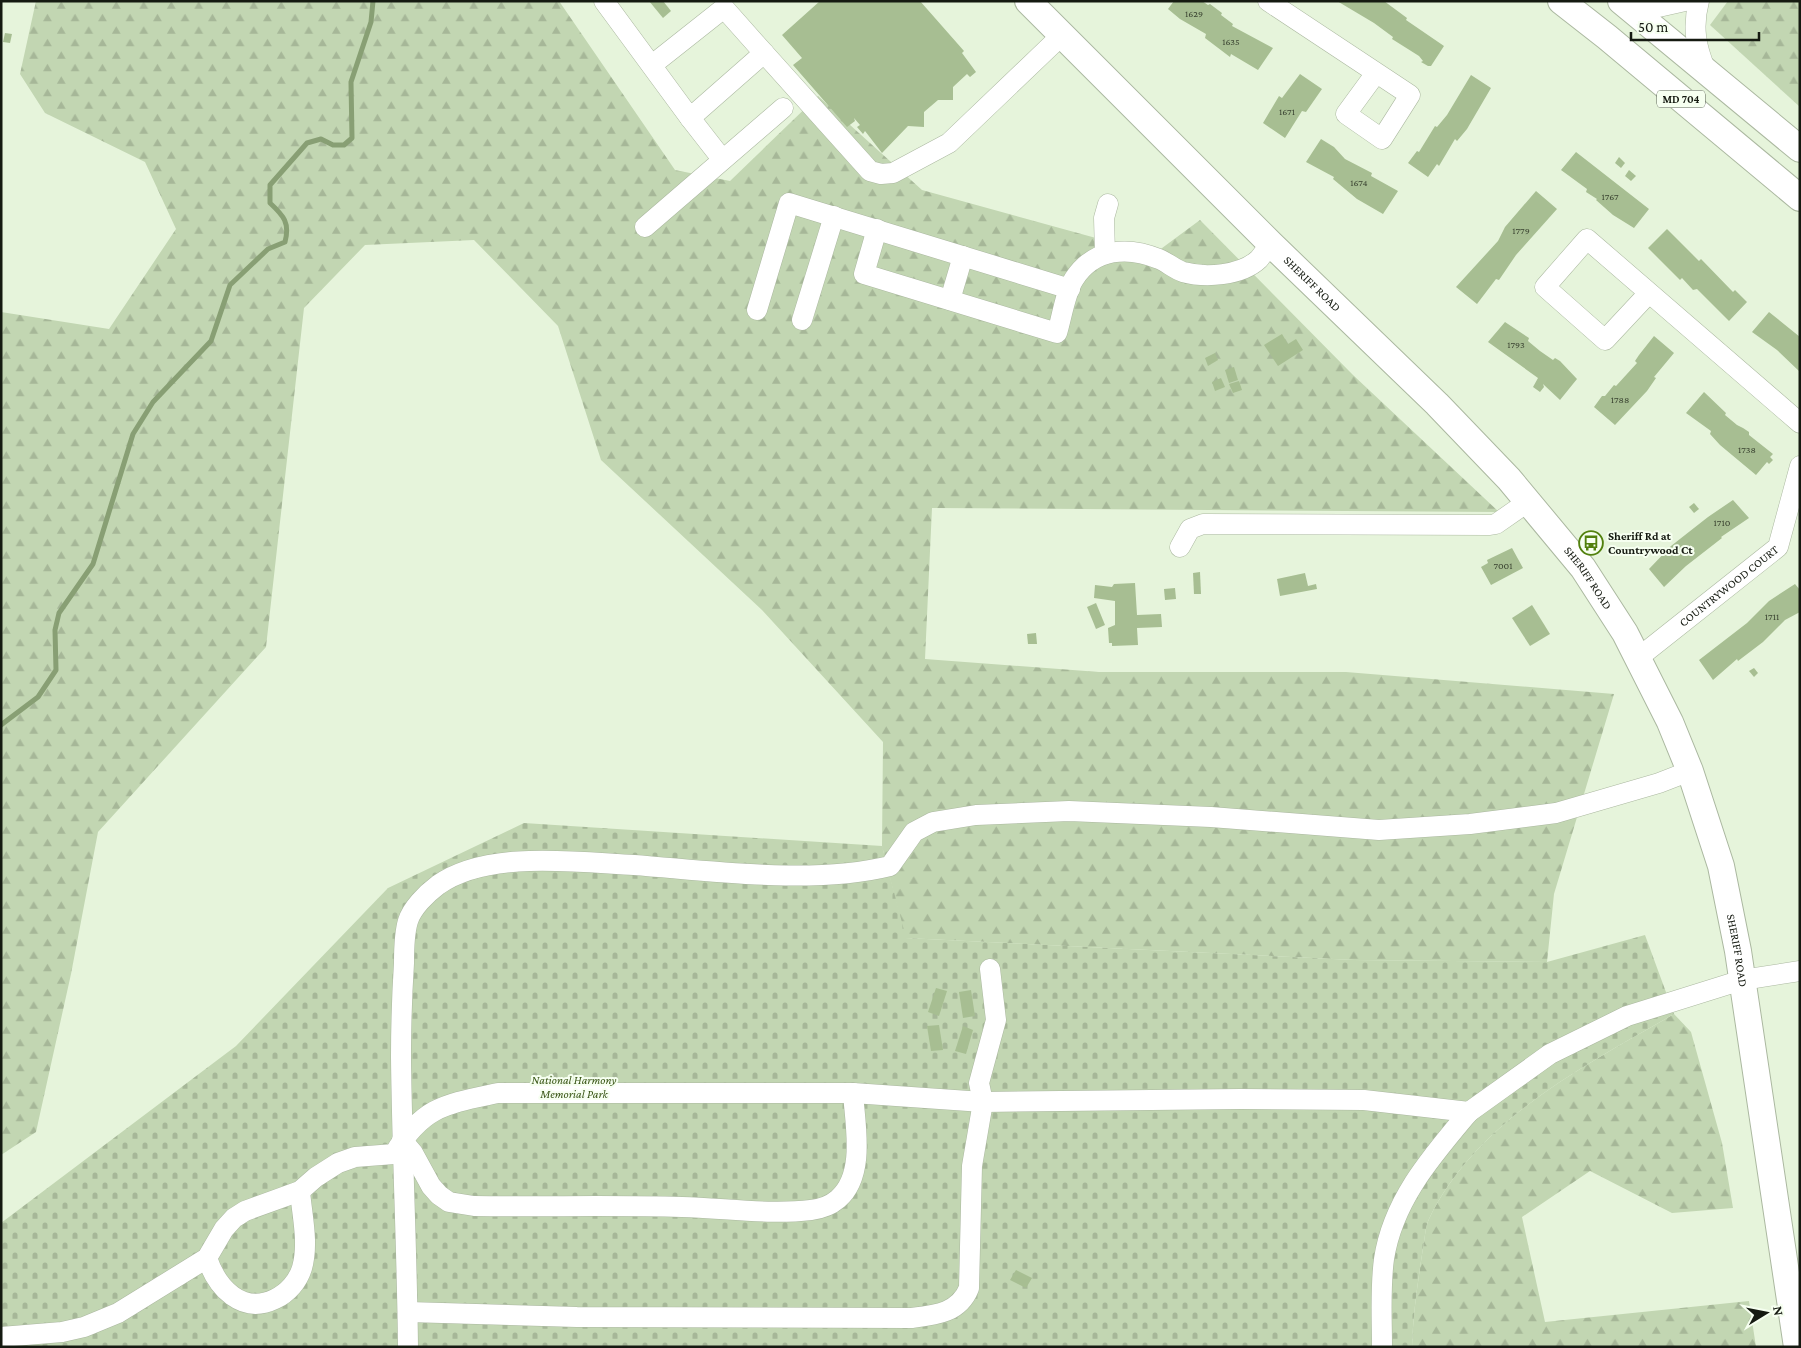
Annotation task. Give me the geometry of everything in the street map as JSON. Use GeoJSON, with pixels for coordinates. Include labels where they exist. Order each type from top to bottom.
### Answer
{"type":"FeatureCollection","features":[{"type":"Feature","properties":{"kind":"main road","name":"SHERIFF ROAD"},"geometry":{"type":"LineString","coordinates":[[1028,1],[1271,244],[1437,404],[1529,501],[1602,595],[1638,658],[1670,722],[1690,771],[1721,866],[1742,980],[1798,1346]]}},
{"type":"Feature","properties":{"kind":"main road","name":"MD 704"},"geometry":{"type":"LineString","coordinates":[[1561,1],[1800,198]]}},
{"type":"Feature","properties":{"kind":"main road","name":"MD 704"},"geometry":{"type":"LineString","coordinates":[[1623,2],[1800,149]]}},
{"type":"Feature","properties":{"kind":"street"},"geometry":{"type":"LineString","coordinates":[[604,1],[722,160]]}},
{"type":"Feature","properties":{"kind":"street"},"geometry":{"type":"LineString","coordinates":[[1268,1],[1376,73]]}},
{"type":"Feature","properties":{"kind":"street"},"geometry":{"type":"LineString","coordinates":[[1623,2],[1654,8],[1685,1]]}},
{"type":"Feature","properties":{"kind":"street"},"geometry":{"type":"LineString","coordinates":[[1699,1],[1694,25],[1697,50],[1706,71]]}},
{"type":"Feature","properties":{"kind":"street"},"geometry":{"type":"LineString","coordinates":[[652,65],[728,5],[764,53],[870,171],[881,174],[893,173],[949,143],[1062,35]]}},
{"type":"Feature","properties":{"kind":"street"},"geometry":{"type":"LineString","coordinates":[[690,118],[764,53]]}},
{"type":"Feature","properties":{"kind":"street"},"geometry":{"type":"LineString","coordinates":[[645,227],[783,108]]}},
{"type":"Feature","properties":{"kind":"street"},"geometry":{"type":"LineString","coordinates":[[757,310],[789,203],[1070,289]]}},
{"type":"Feature","properties":{"kind":"street"},"geometry":{"type":"LineString","coordinates":[[1104,254],[1104,218],[1108,204]]}},
{"type":"Feature","properties":{"kind":"street"},"geometry":{"type":"LineString","coordinates":[[802,320],[834,216]]}},
{"type":"Feature","properties":{"kind":"street"},"geometry":{"type":"LineString","coordinates":[[877,229],[864,274],[1056,333],[1074,278],[1092,261],[1104,254],[1118,251],[1141,252],[1162,260],[1180,271],[1200,276],[1240,270],[1258,259],[1271,244]]}},
{"type":"Feature","properties":{"kind":"street"},"geometry":{"type":"LineString","coordinates":[[1648,294],[1605,340],[1545,287],[1587,239],[1648,294],[1800,423]]}},
{"type":"Feature","properties":{"kind":"street"},"geometry":{"type":"LineString","coordinates":[[950,300],[963,256]]}},
{"type":"Feature","properties":{"kind":"street","name":"COUNTRYWOOD COURT"},"geometry":{"type":"LineString","coordinates":[[1638,658],[1778,547],[1800,466]]}},
{"type":"Feature","properties":{"kind":"street"},"geometry":{"type":"LineString","coordinates":[[1180,547],[1190,529],[1203,524],[1490,525],[1496,524],[1529,501]]}},
{"type":"Feature","properties":{"kind":"street"},"geometry":{"type":"LineString","coordinates":[[408,1347],[402,1140],[401,1012],[405,942],[408,920],[418,904],[436,887],[456,874],[504,864],[560,860],[830,876],[866,872],[890,866],[914,832],[933,822],[976,815],[1020,812],[1069,811],[1210,817],[1379,830],[1470,824],[1556,813],[1659,783],[1690,771]]}},
{"type":"Feature","properties":{"kind":"street"},"geometry":{"type":"LineString","coordinates":[[408,1312],[539,1316],[901,1318],[946,1312],[957,1307],[965,1298],[969,1288],[972,1166],[983,1102],[979,1083],[996,1020],[990,970]]}},
{"type":"Feature","properties":{"kind":"street"},"geometry":{"type":"LineString","coordinates":[[1382,1347],[1381,1292],[1384,1258],[1398,1210],[1431,1157],[1469,1112],[1550,1054],[1618,1020],[1666,1002],[1742,980],[1800,971]]}},
{"type":"Feature","properties":{"kind":"street"},"geometry":{"type":"LineString","coordinates":[[1,1336],[62,1332],[100,1322],[133,1306],[207,1258],[216,1241],[234,1218],[245,1211],[300,1191],[316,1177],[338,1163],[355,1157],[394,1154],[402,1140],[418,1120],[445,1106],[498,1093],[852,1093],[983,1102],[1241,1099],[1364,1100],[1469,1112]]}},
{"type":"Feature","properties":{"kind":"street"},"geometry":{"type":"LineString","coordinates":[[402,1140],[413,1153],[431,1186],[449,1202],[474,1206],[681,1206],[784,1211],[810,1210],[821,1208],[838,1199],[851,1179],[856,1149],[852,1093]]}},
{"type":"Feature","properties":{"kind":"street"},"geometry":{"type":"LineString","coordinates":[[207,1258],[216,1280],[226,1292],[238,1300],[250,1305],[261,1304],[283,1296],[299,1277],[305,1254],[300,1191]]}},
{"type":"Feature","properties":{"kind":"green space"},"geometry":{"type":"Polygon","coordinates":[[[36,1],[559,1],[675,170],[730,181],[818,96],[922,190],[1154,254],[1200,220],[1353,375],[1499,512],[932,508],[925,659],[1099,672],[1346,672],[1614,694],[1554,894],[1547,962],[1354,960],[905,938],[882,846],[883,742],[762,610],[601,460],[558,326],[474,240],[365,245],[304,308],[266,647],[98,832],[71,974],[36,1132],[1,1155],[1,312],[109,329],[176,229],[145,162],[45,113],[20,74],[36,1]]]}},
{"type":"Feature","properties":{"kind":"green space"},"geometry":{"type":"Polygon","coordinates":[[[1728,1],[1800,1],[1800,107],[1710,25],[1728,1]]]}},
{"type":"Feature","properties":{"kind":"green space","name":"National Harmony Memorial Park"},"geometry":{"type":"Polygon","coordinates":[[[524,823],[882,846],[906,938],[1354,960],[1547,962],[1645,935],[1674,1014],[1604,1054],[1535,1099],[1503,1125],[1474,1153],[1449,1184],[1427,1226],[1416,1297],[1412,1347],[1,1347],[1,1223],[236,1046],[388,888],[524,823]]]}},
{"type":"Feature","properties":{"kind":"green space"},"geometry":{"type":"Polygon","coordinates":[[[1674,1014],[1691,1032],[1722,1143],[1733,1208],[1672,1213],[1590,1171],[1522,1217],[1545,1322],[1749,1301],[1756,1347],[1412,1347],[1416,1297],[1427,1226],[1449,1184],[1474,1153],[1503,1125],[1535,1099],[1604,1054],[1674,1014]]]}},
{"type":"Feature","properties":{"kind":"building"},"geometry":{"type":"Polygon","coordinates":[[[649,1],[663,1],[671,11],[663,18],[649,1]]]}},
{"type":"Feature","properties":{"kind":"building"},"geometry":{"type":"Polygon","coordinates":[[[820,1],[920,1],[964,51],[962,53],[976,72],[970,77],[967,74],[953,87],[953,100],[938,100],[924,112],[924,127],[908,126],[882,153],[865,131],[863,134],[857,127],[860,125],[854,118],[855,121],[847,127],[793,65],[802,58],[782,35],[820,1]]]}},
{"type":"Feature","properties":{"kind":"building"},"geometry":{"type":"Polygon","coordinates":[[[1174,1],[1202,1],[1208,5],[1210,4],[1233,24],[1232,26],[1273,48],[1258,70],[1231,54],[1230,57],[1205,38],[1206,34],[1180,19],[1168,9],[1174,1]]]}},
{"type":"Feature","properties":{"kind":"building"},"geometry":{"type":"Polygon","coordinates":[[[1337,1],[1384,1],[1407,18],[1406,20],[1444,46],[1431,66],[1428,66],[1421,62],[1423,61],[1419,56],[1392,39],[1393,37],[1374,23],[1337,1]]]}},
{"type":"Feature","properties":{"kind":"building"},"geometry":{"type":"Polygon","coordinates":[[[5,33],[12,34],[10,43],[3,42],[5,33]]]}},
{"type":"Feature","properties":{"kind":"building"},"geometry":{"type":"Polygon","coordinates":[[[1300,74],[1322,89],[1306,112],[1302,111],[1285,138],[1263,123],[1279,96],[1282,98],[1300,74]]]}},
{"type":"Feature","properties":{"kind":"building"},"geometry":{"type":"Polygon","coordinates":[[[1471,75],[1491,88],[1467,129],[1457,141],[1455,139],[1439,166],[1437,164],[1428,177],[1408,163],[1417,151],[1419,152],[1435,126],[1437,127],[1447,115],[1471,75]]]}},
{"type":"Feature","properties":{"kind":"building"},"geometry":{"type":"Polygon","coordinates":[[[1321,139],[1334,147],[1345,159],[1372,173],[1371,176],[1398,191],[1383,214],[1357,199],[1333,179],[1334,177],[1306,162],[1321,139]]]}},
{"type":"Feature","properties":{"kind":"building"},"geometry":{"type":"Polygon","coordinates":[[[1576,152],[1649,209],[1634,228],[1613,215],[1597,199],[1586,192],[1587,189],[1561,170],[1576,152]]]}},
{"type":"Feature","properties":{"kind":"building"},"geometry":{"type":"Polygon","coordinates":[[[1619,157],[1625,163],[1621,168],[1615,163],[1619,157]]]}},
{"type":"Feature","properties":{"kind":"building"},"geometry":{"type":"Polygon","coordinates":[[[1629,170],[1636,176],[1631,181],[1625,176],[1629,170]]]}},
{"type":"Feature","properties":{"kind":"building"},"geometry":{"type":"Polygon","coordinates":[[[1536,191],[1557,209],[1516,255],[1499,280],[1496,279],[1477,304],[1456,287],[1498,241],[1505,227],[1536,191]]]}},
{"type":"Feature","properties":{"kind":"building"},"geometry":{"type":"Polygon","coordinates":[[[1667,229],[1699,261],[1701,259],[1733,292],[1735,290],[1747,302],[1729,321],[1697,289],[1693,290],[1682,278],[1680,280],[1648,248],[1667,229]]]}},
{"type":"Feature","properties":{"kind":"building"},"geometry":{"type":"Polygon","coordinates":[[[1769,312],[1800,337],[1800,372],[1777,350],[1752,332],[1769,312]]]}},
{"type":"Feature","properties":{"kind":"building"},"geometry":{"type":"Polygon","coordinates":[[[1505,322],[1529,338],[1528,341],[1540,351],[1553,360],[1555,358],[1560,361],[1577,379],[1560,400],[1543,384],[1544,387],[1540,392],[1533,387],[1538,378],[1488,342],[1505,322]]]}},
{"type":"Feature","properties":{"kind":"building"},"geometry":{"type":"Polygon","coordinates":[[[1282,334],[1288,344],[1296,339],[1303,350],[1278,366],[1264,345],[1282,334]]]}},
{"type":"Feature","properties":{"kind":"building"},"geometry":{"type":"Polygon","coordinates":[[[1654,336],[1674,353],[1654,377],[1656,378],[1647,391],[1615,425],[1594,407],[1602,396],[1605,396],[1614,385],[1616,386],[1637,363],[1635,361],[1654,336]]]}},
{"type":"Feature","properties":{"kind":"building"},"geometry":{"type":"Polygon","coordinates":[[[1215,353],[1218,360],[1208,366],[1205,358],[1215,353]]]}},
{"type":"Feature","properties":{"kind":"building"},"geometry":{"type":"Polygon","coordinates":[[[1234,367],[1238,380],[1229,383],[1225,370],[1234,367]]]}},
{"type":"Feature","properties":{"kind":"building"},"geometry":{"type":"Polygon","coordinates":[[[1221,378],[1225,387],[1215,391],[1212,382],[1221,378]]]}},
{"type":"Feature","properties":{"kind":"building"},"geometry":{"type":"Polygon","coordinates":[[[1239,381],[1242,390],[1233,393],[1229,384],[1239,381]]]}},
{"type":"Feature","properties":{"kind":"building"},"geometry":{"type":"Polygon","coordinates":[[[1704,392],[1726,413],[1725,415],[1749,432],[1749,435],[1773,454],[1770,457],[1773,460],[1769,464],[1767,462],[1756,475],[1720,445],[1710,434],[1711,431],[1686,413],[1704,392]]]}},
{"type":"Feature","properties":{"kind":"building"},"geometry":{"type":"Polygon","coordinates":[[[1733,500],[1749,518],[1721,537],[1664,587],[1649,569],[1671,546],[1733,500]]]}},
{"type":"Feature","properties":{"kind":"building"},"geometry":{"type":"Polygon","coordinates":[[[1694,503],[1699,509],[1694,513],[1689,507],[1694,503]]]}},
{"type":"Feature","properties":{"kind":"building"},"geometry":{"type":"Polygon","coordinates":[[[1512,548],[1523,568],[1491,585],[1481,567],[1488,563],[1487,560],[1512,548]]]}},
{"type":"Feature","properties":{"kind":"building"},"geometry":{"type":"Polygon","coordinates":[[[1200,572],[1201,594],[1194,594],[1193,573],[1200,572]]]}},
{"type":"Feature","properties":{"kind":"building"},"geometry":{"type":"Polygon","coordinates":[[[1305,573],[1308,586],[1316,584],[1317,589],[1280,596],[1277,579],[1305,573]]]}},
{"type":"Feature","properties":{"kind":"building"},"geometry":{"type":"Polygon","coordinates":[[[1135,583],[1137,615],[1161,614],[1162,627],[1137,628],[1138,645],[1112,646],[1112,643],[1109,643],[1108,628],[1115,625],[1115,601],[1094,598],[1095,585],[1112,587],[1114,584],[1135,583]]]}},
{"type":"Feature","properties":{"kind":"building"},"geometry":{"type":"Polygon","coordinates":[[[1795,584],[1800,590],[1800,612],[1785,620],[1763,642],[1738,661],[1737,659],[1713,680],[1699,660],[1747,623],[1769,601],[1795,584]]]}},
{"type":"Feature","properties":{"kind":"building"},"geometry":{"type":"Polygon","coordinates":[[[1175,588],[1176,599],[1165,600],[1164,589],[1175,588]]]}},
{"type":"Feature","properties":{"kind":"building"},"geometry":{"type":"Polygon","coordinates":[[[1096,603],[1105,625],[1096,629],[1087,607],[1096,603]]]}},
{"type":"Feature","properties":{"kind":"building"},"geometry":{"type":"Polygon","coordinates":[[[1532,605],[1550,634],[1530,646],[1512,618],[1532,605]]]}},
{"type":"Feature","properties":{"kind":"building"},"geometry":{"type":"Polygon","coordinates":[[[1036,633],[1037,644],[1028,644],[1027,634],[1036,633]]]}},
{"type":"Feature","properties":{"kind":"building"},"geometry":{"type":"Polygon","coordinates":[[[1754,668],[1758,673],[1754,677],[1749,671],[1754,668]]]}},
{"type":"Feature","properties":{"kind":"building"},"geometry":{"type":"Polygon","coordinates":[[[936,988],[947,991],[939,1016],[928,1012],[936,988]]]}},
{"type":"Feature","properties":{"kind":"building"},"geometry":{"type":"Polygon","coordinates":[[[971,990],[975,1016],[963,1018],[959,992],[971,990]]]}},
{"type":"Feature","properties":{"kind":"building"},"geometry":{"type":"Polygon","coordinates":[[[939,1025],[943,1050],[931,1051],[927,1026],[939,1025]]]}},
{"type":"Feature","properties":{"kind":"building"},"geometry":{"type":"Polygon","coordinates":[[[963,1026],[973,1030],[966,1054],[955,1051],[963,1026]]]}},
{"type":"Feature","properties":{"kind":"building"},"geometry":{"type":"Polygon","coordinates":[[[1016,1270],[1032,1278],[1026,1288],[1010,1280],[1016,1270]]]}},
{"type":"Feature","properties":{"kind":"waterway"},"geometry":{"type":"LineString","coordinates":[[1,725],[38,697],[56,670],[55,630],[59,613],[93,564],[133,434],[153,402],[211,341],[230,285],[268,249],[285,242],[287,230],[285,220],[270,203],[270,185],[307,143],[321,139],[333,145],[344,145],[352,138],[351,82],[371,22],[373,1]]}},
{"type":"Feature","properties":{"kind":"place","name":"Sheriff Rd at Countrywood Ct"},"geometry":{"type":"Point","coordinates":[1591,543]}}]}
